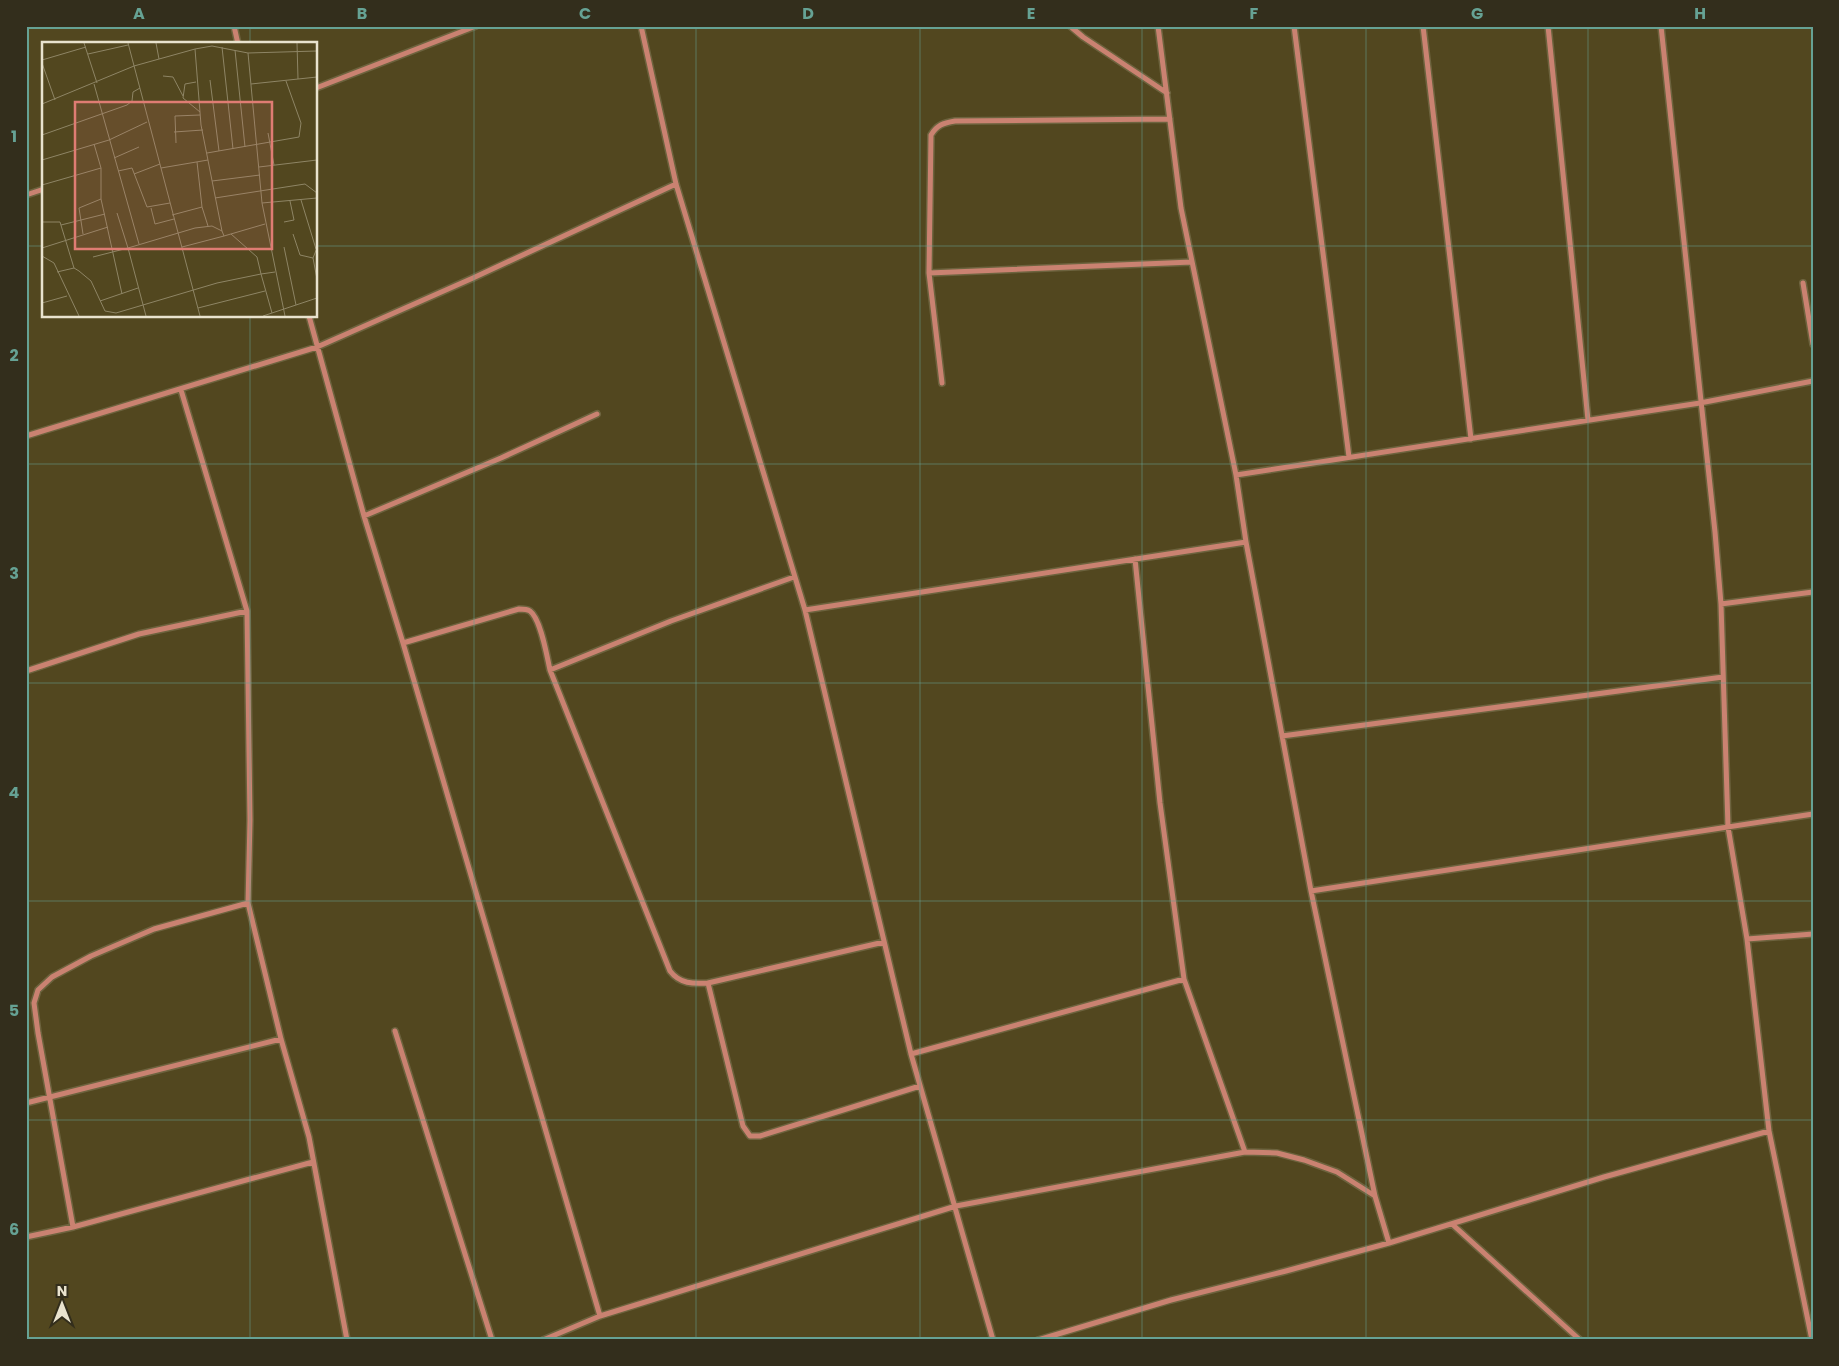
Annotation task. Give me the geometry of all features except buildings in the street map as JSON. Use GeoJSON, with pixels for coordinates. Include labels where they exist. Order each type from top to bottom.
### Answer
{"type":"FeatureCollection","features":[{"type":"Feature","properties":{"kind":"street"},"geometry":{"type":"LineString","coordinates":[[234,26],[238,42]]}},
{"type":"Feature","properties":{"kind":"street"},"geometry":{"type":"LineString","coordinates":[[318,87],[476,26]]}},
{"type":"Feature","properties":{"kind":"street"},"geometry":{"type":"LineString","coordinates":[[641,26],[676,184],[805,610],[911,1054],[993,1340]]}},
{"type":"Feature","properties":{"kind":"street"},"geometry":{"type":"LineString","coordinates":[[1070,26],[1083,37],[1166,93]]}},
{"type":"Feature","properties":{"kind":"street"},"geometry":{"type":"LineString","coordinates":[[1158,26],[1181,208],[1236,475],[1246,542],[1311,892],[1375,1196],[1389,1243]]}},
{"type":"Feature","properties":{"kind":"street"},"geometry":{"type":"LineString","coordinates":[[1294,26],[1349,457]]}},
{"type":"Feature","properties":{"kind":"street"},"geometry":{"type":"LineString","coordinates":[[1423,26],[1472,439]]}},
{"type":"Feature","properties":{"kind":"street"},"geometry":{"type":"LineString","coordinates":[[1548,26],[1588,420]]}},
{"type":"Feature","properties":{"kind":"street"},"geometry":{"type":"LineString","coordinates":[[1661,26],[1715,532],[1721,604],[1728,827],[1747,938],[1768,1131],[1812,1340]]}},
{"type":"Feature","properties":{"kind":"street"},"geometry":{"type":"LineString","coordinates":[[942,383],[929,273],[931,135],[935,128],[954,121],[1170,120]]}},
{"type":"Feature","properties":{"kind":"street"},"geometry":{"type":"LineString","coordinates":[[26,436],[317,347],[482,274],[676,184]]}},
{"type":"Feature","properties":{"kind":"street"},"geometry":{"type":"LineString","coordinates":[[26,195],[42,191]]}},
{"type":"Feature","properties":{"kind":"street"},"geometry":{"type":"LineString","coordinates":[[929,273],[1192,262]]}},
{"type":"Feature","properties":{"kind":"street"},"geometry":{"type":"LineString","coordinates":[[1803,283],[1813,344]]}},
{"type":"Feature","properties":{"kind":"street"},"geometry":{"type":"LineString","coordinates":[[309,318],[364,516],[600,1316]]}},
{"type":"Feature","properties":{"kind":"street"},"geometry":{"type":"LineString","coordinates":[[1236,475],[1700,403],[1813,381]]}},
{"type":"Feature","properties":{"kind":"street"},"geometry":{"type":"LineString","coordinates":[[181,390],[247,612],[250,820],[248,903],[309,1137],[347,1340]]}},
{"type":"Feature","properties":{"kind":"street"},"geometry":{"type":"LineString","coordinates":[[364,516],[501,458],[597,414]]}},
{"type":"Feature","properties":{"kind":"street"},"geometry":{"type":"LineString","coordinates":[[805,610],[1246,542]]}},
{"type":"Feature","properties":{"kind":"street"},"geometry":{"type":"LineString","coordinates":[[1135,559],[1160,802],[1184,979],[1245,1152]]}},
{"type":"Feature","properties":{"kind":"street"},"geometry":{"type":"LineString","coordinates":[[550,670],[671,620],[794,577]]}},
{"type":"Feature","properties":{"kind":"street"},"geometry":{"type":"LineString","coordinates":[[1721,604],[1813,592]]}},
{"type":"Feature","properties":{"kind":"street"},"geometry":{"type":"LineString","coordinates":[[403,643],[506,612],[525,609],[531,612],[539,625],[550,670],[670,971],[676,978],[698,984],[708,983],[884,942]]}},
{"type":"Feature","properties":{"kind":"street"},"geometry":{"type":"LineString","coordinates":[[26,671],[139,634],[247,612]]}},
{"type":"Feature","properties":{"kind":"street"},"geometry":{"type":"LineString","coordinates":[[1282,736],[1723,677]]}},
{"type":"Feature","properties":{"kind":"street"},"geometry":{"type":"LineString","coordinates":[[1311,892],[1813,814]]}},
{"type":"Feature","properties":{"kind":"street"},"geometry":{"type":"LineString","coordinates":[[73,1227],[34,1003],[38,990],[52,977],[91,956],[136,937],[248,903]]}},
{"type":"Feature","properties":{"kind":"street"},"geometry":{"type":"LineString","coordinates":[[1747,938],[1813,934]]}},
{"type":"Feature","properties":{"kind":"street"},"geometry":{"type":"LineString","coordinates":[[911,1054],[1184,979]]}},
{"type":"Feature","properties":{"kind":"street"},"geometry":{"type":"LineString","coordinates":[[708,983],[743,1126],[750,1136],[760,1136],[920,1086]]}},
{"type":"Feature","properties":{"kind":"street"},"geometry":{"type":"LineString","coordinates":[[395,1031],[492,1340]]}},
{"type":"Feature","properties":{"kind":"street"},"geometry":{"type":"LineString","coordinates":[[26,1102],[282,1039]]}},
{"type":"Feature","properties":{"kind":"street"},"geometry":{"type":"LineString","coordinates":[[1038,1340],[1171,1300],[1389,1243],[1604,1177],[1768,1131]]}},
{"type":"Feature","properties":{"kind":"street"},"geometry":{"type":"LineString","coordinates":[[543,1340],[600,1316],[956,1206],[1245,1152],[1277,1153],[1304,1160],[1337,1172],[1375,1196]]}},
{"type":"Feature","properties":{"kind":"street"},"geometry":{"type":"LineString","coordinates":[[26,1238],[313,1162]]}},
{"type":"Feature","properties":{"kind":"street"},"geometry":{"type":"LineString","coordinates":[[1452,1224],[1580,1340]]}}]}
